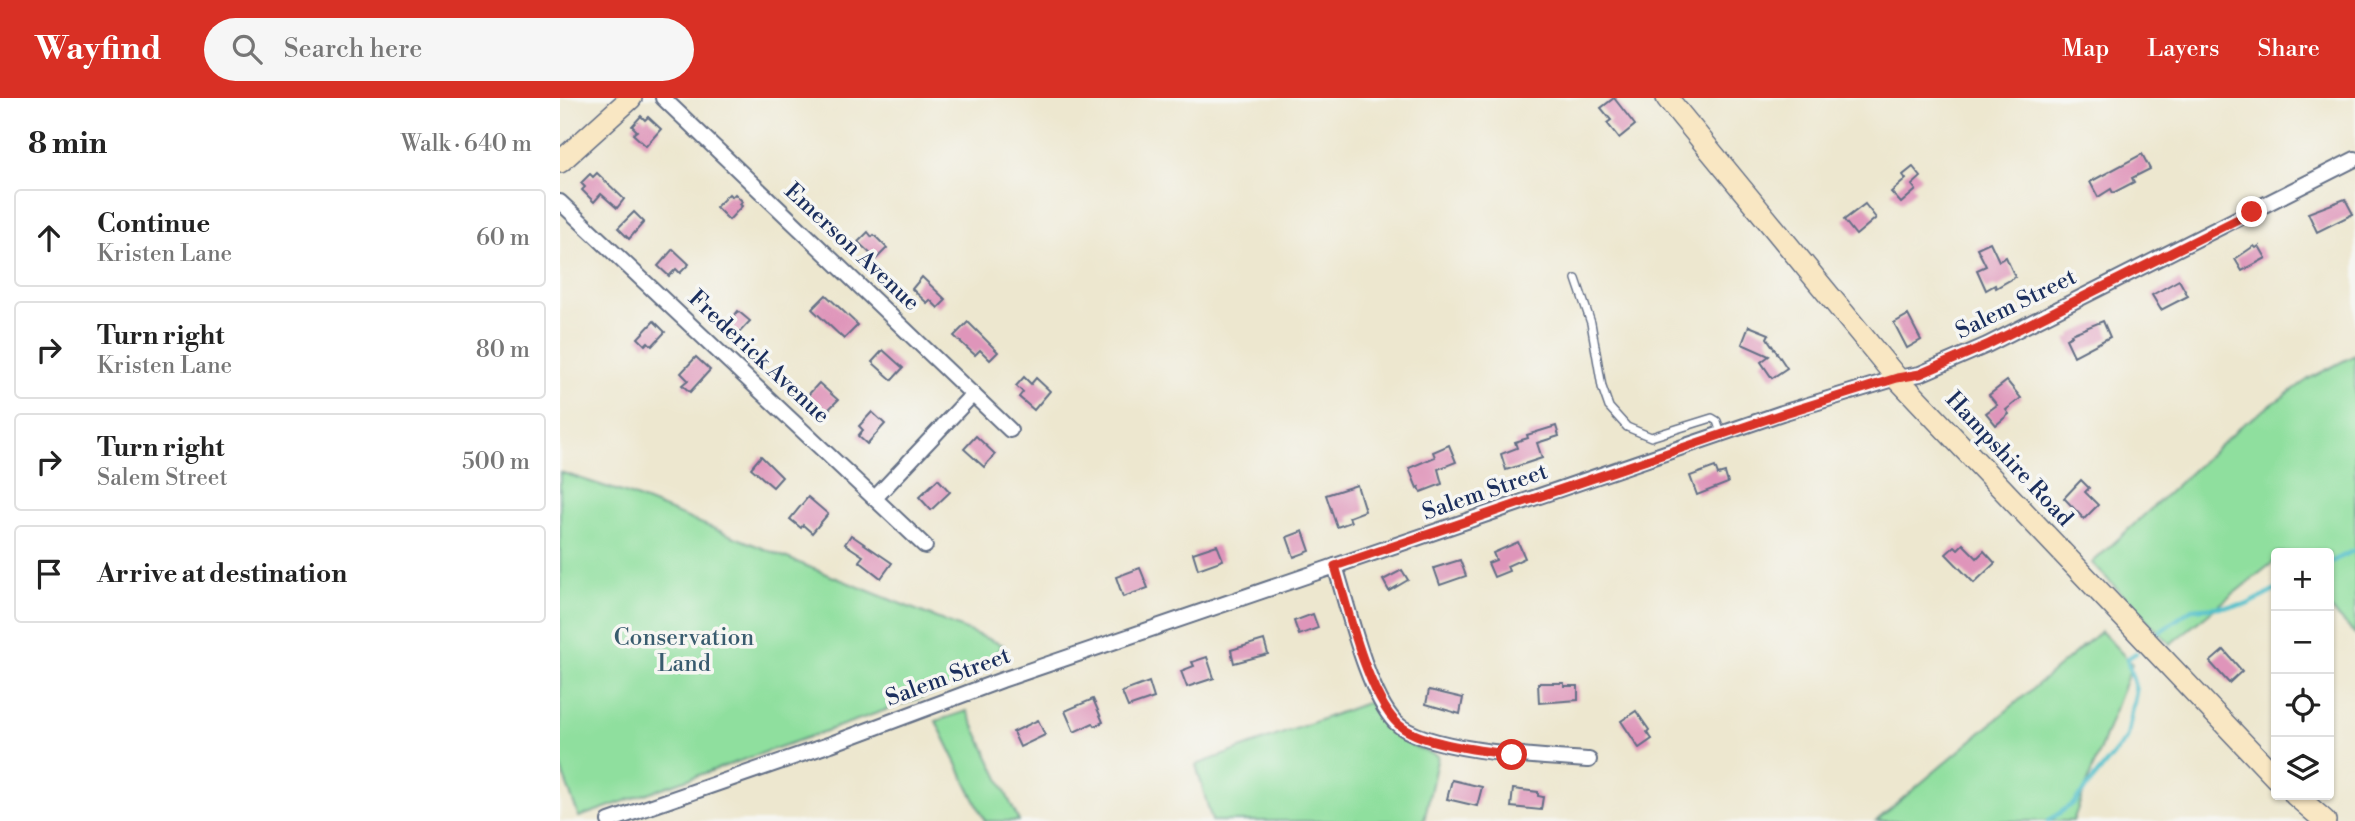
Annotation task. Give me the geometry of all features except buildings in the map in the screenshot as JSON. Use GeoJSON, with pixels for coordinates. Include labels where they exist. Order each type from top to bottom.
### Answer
{"type":"FeatureCollection","features":[{"type":"Feature","properties":{"kind":"street"},"geometry":{"type":"LineString","coordinates":[[560,162],[631,98]]}},
{"type":"Feature","properties":{"kind":"street","name":"Emerson Avenue"},"geometry":{"type":"LineString","coordinates":[[663,98],[1010,430]]}},
{"type":"Feature","properties":{"kind":"street","name":"Hampshire Road"},"geometry":{"type":"LineString","coordinates":[[1667,98],[1897,378],[2271,773]]}},
{"type":"Feature","properties":{"kind":"street","name":"Salem Street"},"geometry":{"type":"LineString","coordinates":[[608,821],[844,739],[1002,680],[1335,566],[1721,435],[1897,378],[1920,374],[1987,345],[2355,159]]}},
{"type":"Feature","properties":{"kind":"street","name":"Frederick Avenue"},"geometry":{"type":"LineString","coordinates":[[560,202],[925,547]]}},
{"type":"Feature","properties":{"kind":"street"},"geometry":{"type":"LineString","coordinates":[[875,498],[973,394]]}},
{"type":"Feature","properties":{"kind":"street"},"geometry":{"type":"LineString","coordinates":[[1335,566],[1375,691],[1387,712],[1404,729],[1426,738],[1488,751],[1588,760]]}},
{"type":"Feature","properties":{"kind":"street"},"geometry":{"type":"LineString","coordinates":[[2300,800],[2320,820]]}},
{"type":"Feature","properties":{"kind":"lane"},"geometry":{"type":"LineString","coordinates":[[1576,279],[1591,323],[1602,387],[1609,407],[1627,428],[1651,437],[1712,418],[1717,421],[1721,435]]}},
{"type":"Feature","properties":{"kind":"lane"},"geometry":{"type":"LineString","coordinates":[[1667,453],[1668,432]]}},
{"type":"Feature","properties":{"kind":"green space"},"geometry":{"type":"Polygon","coordinates":[[[2355,355],[2355,634],[2334,612],[2334,548],[2271,548],[2271,564],[2170,644],[2092,563],[2241,426],[2310,378],[2355,355]]]}},
{"type":"Feature","properties":{"kind":"green space","name":"Conservation Land"},"geometry":{"type":"Polygon","coordinates":[[[560,472],[628,494],[1003,645],[975,679],[579,817],[560,766],[560,472]]]}},
{"type":"Feature","properties":{"kind":"green space"},"geometry":{"type":"Polygon","coordinates":[[[2101,631],[2132,664],[2073,821],[1876,821],[2101,631]]]}},
{"type":"Feature","properties":{"kind":"green space"},"geometry":{"type":"Polygon","coordinates":[[[1369,702],[1382,723],[1397,737],[1438,756],[1424,821],[1212,821],[1196,765],[1369,702]]]}},
{"type":"Feature","properties":{"kind":"green space"},"geometry":{"type":"Polygon","coordinates":[[[967,711],[1019,821],[985,821],[936,721],[967,711]]]}},
{"type":"Feature","properties":{"kind":"waterway"},"geometry":{"type":"LineString","coordinates":[[2334,560],[2355,550]]}},
{"type":"Feature","properties":{"kind":"waterway"},"geometry":{"type":"LineString","coordinates":[[2159,632],[2192,609],[2246,605],[2271,592]]}},
{"type":"Feature","properties":{"kind":"waterway"},"geometry":{"type":"LineString","coordinates":[[2048,821],[2074,803],[2127,738],[2136,691],[2127,659],[2136,653]]}},
{"type":"Feature","properties":{"kind":"route"},"geometry":{"type":"LineString","coordinates":[[1512,755],[1426,738],[1395,722],[1380,701],[1371,680],[1335,566],[1782,414],[1897,378],[1920,374],[1987,345],[2252,212]]}}]}
